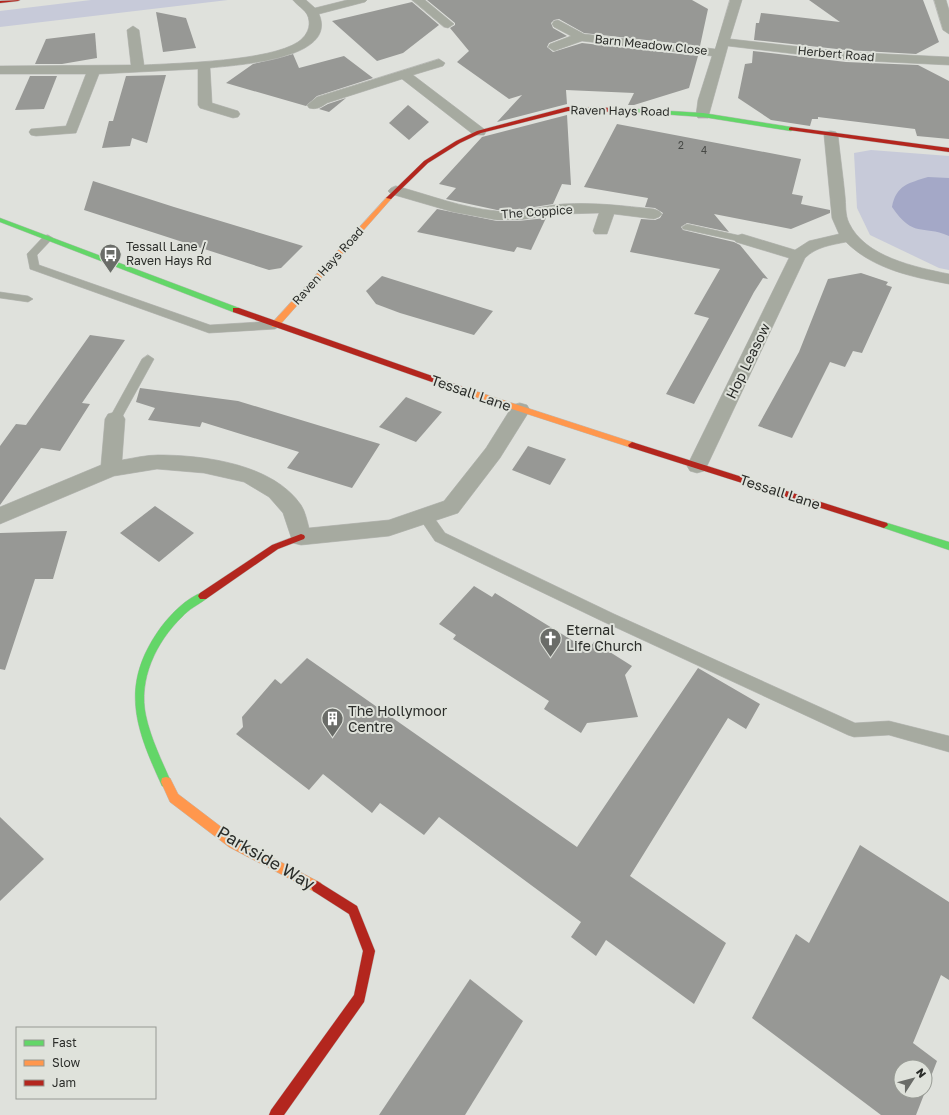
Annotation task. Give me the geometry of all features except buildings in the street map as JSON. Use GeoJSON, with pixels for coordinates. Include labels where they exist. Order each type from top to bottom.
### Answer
{"type":"FeatureCollection","features":[{"type":"Feature","properties":{"kind":"street"},"geometry":{"type":"LineString","coordinates":[[0,2],[18,0]]}},
{"type":"Feature","properties":{"kind":"street"},"geometry":{"type":"LineString","coordinates":[[0,70],[94,71],[204,65],[255,59],[287,51],[302,44],[312,36],[315,25],[312,12],[299,0]]}},
{"type":"Feature","properties":{"kind":"street"},"geometry":{"type":"LineString","coordinates":[[312,12],[361,0]]}},
{"type":"Feature","properties":{"kind":"street"},"geometry":{"type":"LineString","coordinates":[[418,0],[448,24]]}},
{"type":"Feature","properties":{"kind":"street"},"geometry":{"type":"LineString","coordinates":[[703,115],[705,100],[736,0]]}},
{"type":"Feature","properties":{"kind":"street"},"geometry":{"type":"LineString","coordinates":[[940,0],[949,30]]}},
{"type":"Feature","properties":{"kind":"street","name":"Barn Meadow Close"},"geometry":{"type":"LineString","coordinates":[[558,24],[581,37],[722,47]]}},
{"type":"Feature","properties":{"kind":"street"},"geometry":{"type":"LineString","coordinates":[[133,30],[138,69]]}},
{"type":"Feature","properties":{"kind":"street","name":"Barn Meadow Close"},"geometry":{"type":"LineString","coordinates":[[554,48],[581,37]]}},
{"type":"Feature","properties":{"kind":"street","name":"Herbert Road"},"geometry":{"type":"LineString","coordinates":[[722,47],[846,56],[949,61]]}},
{"type":"Feature","properties":{"kind":"street"},"geometry":{"type":"LineString","coordinates":[[314,105],[322,100],[439,63]]}},
{"type":"Feature","properties":{"kind":"street"},"geometry":{"type":"LineString","coordinates":[[204,65],[205,105],[233,114]]}},
{"type":"Feature","properties":{"kind":"street"},"geometry":{"type":"LineString","coordinates":[[36,132],[70,135],[94,71]]}},
{"type":"Feature","properties":{"kind":"street"},"geometry":{"type":"LineString","coordinates":[[405,74],[479,132]]}},
{"type":"Feature","properties":{"kind":"street","name":"Raven Hays Road"},"geometry":{"type":"LineString","coordinates":[[275,325],[396,191],[426,162],[458,142],[479,132],[568,109],[656,111],[703,115],[831,136],[949,150]]}},
{"type":"Feature","properties":{"kind":"street"},"geometry":{"type":"LineString","coordinates":[[831,136],[841,223],[849,236],[859,245],[889,263],[912,271],[949,279]]}},
{"type":"Feature","properties":{"kind":"street","name":"The Coppice"},"geometry":{"type":"LineString","coordinates":[[396,191],[476,212],[494,215],[512,216],[564,209],[608,208],[654,214]]}},
{"type":"Feature","properties":{"kind":"street"},"geometry":{"type":"LineString","coordinates":[[601,231],[608,208]]}},
{"type":"Feature","properties":{"kind":"street","name":"Tessall Lane"},"geometry":{"type":"LineString","coordinates":[[0,220],[275,325],[520,410],[949,546]]}},
{"type":"Feature","properties":{"kind":"street"},"geometry":{"type":"LineString","coordinates":[[742,239],[798,256],[804,249],[849,236]]}},
{"type":"Feature","properties":{"kind":"street","name":"Hop Leasow"},"geometry":{"type":"LineString","coordinates":[[697,466],[798,256]]}},
{"type":"Feature","properties":{"kind":"street"},"geometry":{"type":"LineString","coordinates":[[0,516],[111,469],[157,462],[204,466],[249,476],[276,491],[293,510],[301,537],[389,528],[451,507],[493,453],[520,410]]}},
{"type":"Feature","properties":{"kind":"street"},"geometry":{"type":"LineString","coordinates":[[111,469],[115,419]]}},
{"type":"Feature","properties":{"kind":"street","name":"Parkside Way"},"geometry":{"type":"LineString","coordinates":[[276,1115],[360,998],[369,952],[353,910],[322,890],[233,843],[174,798],[152,754],[141,715],[140,685],[154,644],[179,613],[276,547],[301,537]]}},
{"type":"Feature","properties":{"kind":"lane"},"geometry":{"type":"LineString","coordinates":[[687,227],[742,239]]}},
{"type":"Feature","properties":{"kind":"lane"},"geometry":{"type":"LineString","coordinates":[[48,238],[32,254],[34,267],[209,329],[275,325]]}},
{"type":"Feature","properties":{"kind":"lane"},"geometry":{"type":"LineString","coordinates":[[0,295],[28,299]]}},
{"type":"Feature","properties":{"kind":"lane"},"geometry":{"type":"LineString","coordinates":[[115,419],[148,359]]}},
{"type":"Feature","properties":{"kind":"lane"},"geometry":{"type":"LineString","coordinates":[[425,516],[440,537],[609,618],[854,730],[889,728],[949,744]]}},
{"type":"Feature","properties":{"kind":"shaded area"},"geometry":{"type":"Polygon","coordinates":[[[91,0],[228,0],[0,27],[0,11],[91,0]]]}},
{"type":"Feature","properties":{"kind":"shaded area"},"geometry":{"type":"Polygon","coordinates":[[[871,150],[949,156],[949,270],[939,268],[870,235],[857,208],[854,153],[871,150]]]}},
{"type":"Feature","properties":{"kind":"water"},"geometry":{"type":"Polygon","coordinates":[[[928,177],[949,178],[949,236],[912,227],[900,217],[892,207],[900,189],[909,183],[928,177]]]}},
{"type":"Feature","properties":{"kind":"traffic: fast"},"geometry":{"type":"LineString","coordinates":[[620,110],[703,115],[791,129]]}},
{"type":"Feature","properties":{"kind":"traffic: fast"},"geometry":{"type":"LineString","coordinates":[[0,220],[236,310]]}},
{"type":"Feature","properties":{"kind":"traffic: fast"},"geometry":{"type":"LineString","coordinates":[[884,525],[949,546]]}},
{"type":"Feature","properties":{"kind":"traffic: fast"},"geometry":{"type":"LineString","coordinates":[[166,782],[152,750],[141,716],[139,702],[140,688],[147,661],[153,648],[169,624],[181,611],[203,596]]}},
{"type":"Feature","properties":{"kind":"traffic: slow"},"geometry":{"type":"LineString","coordinates":[[275,325],[389,198]]}},
{"type":"Feature","properties":{"kind":"traffic: slow"},"geometry":{"type":"LineString","coordinates":[[469,392],[632,445]]}},
{"type":"Feature","properties":{"kind":"traffic: slow"},"geometry":{"type":"LineString","coordinates":[[166,782],[174,798],[233,843],[317,887]]}},
{"type":"Feature","properties":{"kind":"traffic: jam"},"geometry":{"type":"LineString","coordinates":[[0,2],[18,0]]}},
{"type":"Feature","properties":{"kind":"traffic: jam"},"geometry":{"type":"LineString","coordinates":[[389,198],[426,162],[458,142],[479,132],[568,109],[620,110]]}},
{"type":"Feature","properties":{"kind":"traffic: jam"},"geometry":{"type":"LineString","coordinates":[[791,129],[949,150]]}},
{"type":"Feature","properties":{"kind":"traffic: jam"},"geometry":{"type":"LineString","coordinates":[[236,310],[469,392]]}},
{"type":"Feature","properties":{"kind":"traffic: jam"},"geometry":{"type":"LineString","coordinates":[[632,445],[884,525]]}},
{"type":"Feature","properties":{"kind":"traffic: jam"},"geometry":{"type":"LineString","coordinates":[[203,596],[275,547],[301,537]]}},
{"type":"Feature","properties":{"kind":"traffic: jam"},"geometry":{"type":"LineString","coordinates":[[276,1115],[360,998],[369,951],[353,910],[317,887]]}},
{"type":"Feature","properties":{"kind":"place","name":"Tessall Lane / Raven Hays Rd"},"geometry":{"type":"Point","coordinates":[110,274]}},
{"type":"Feature","properties":{"kind":"place","name":"Eternal Life Church"},"geometry":{"type":"Point","coordinates":[551,658]}},
{"type":"Feature","properties":{"kind":"place","name":"The Hollymoor Centre"},"geometry":{"type":"Point","coordinates":[332,738]}}]}
